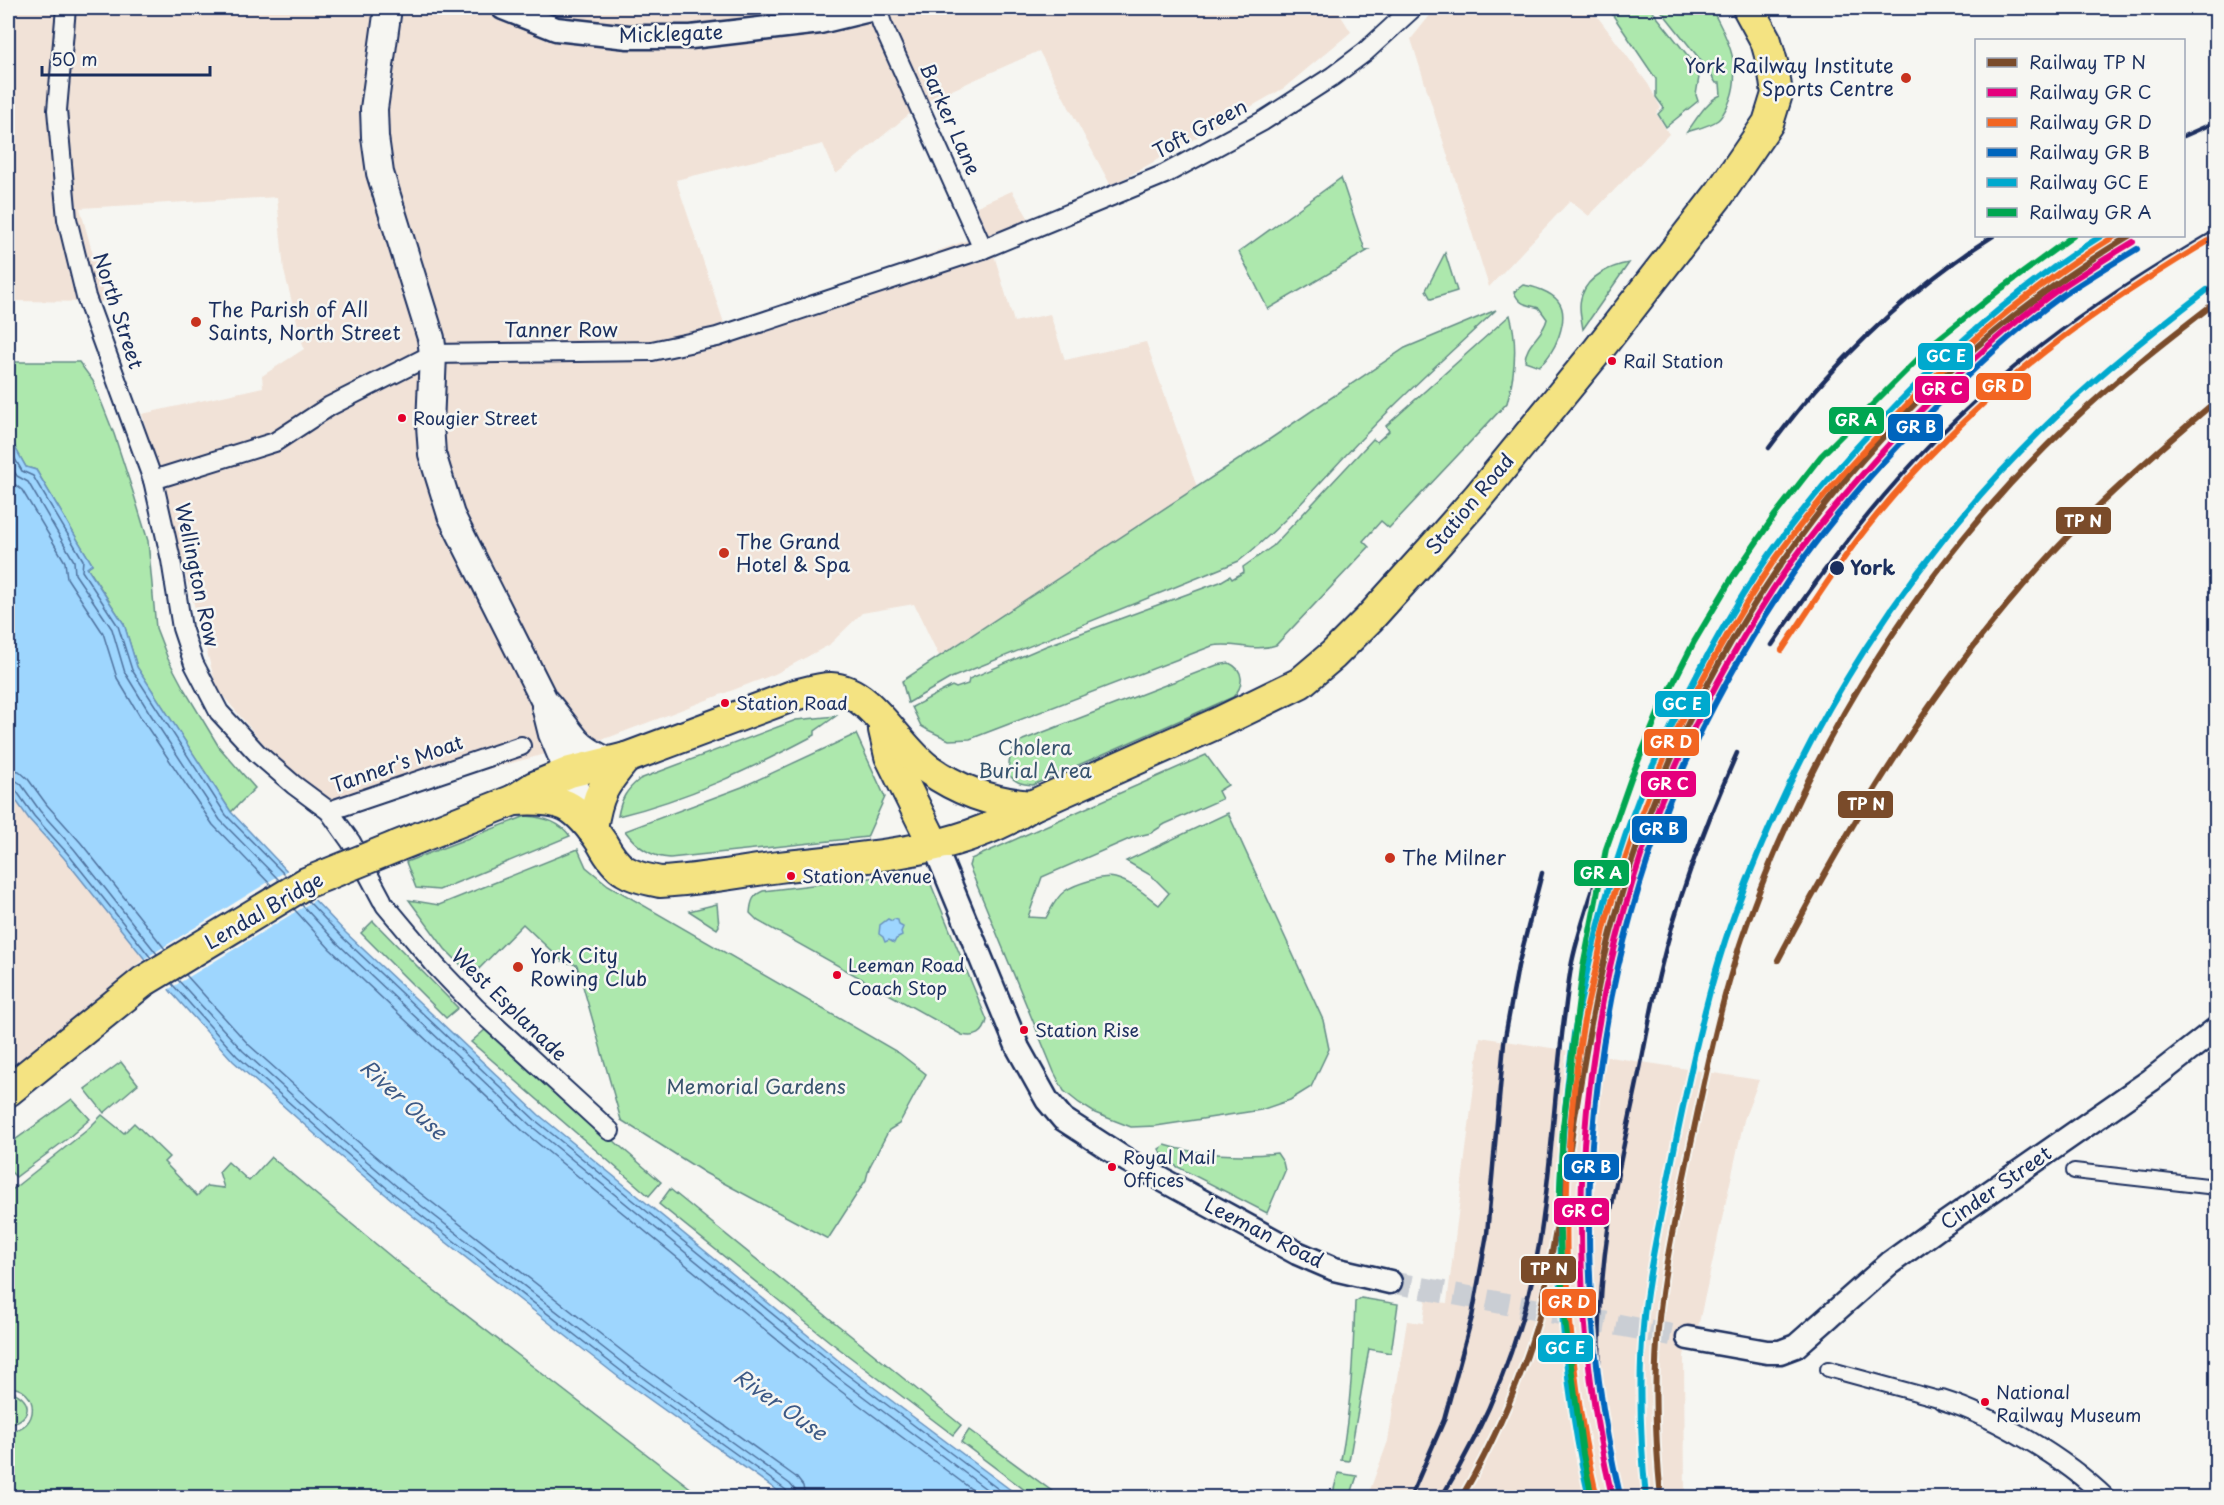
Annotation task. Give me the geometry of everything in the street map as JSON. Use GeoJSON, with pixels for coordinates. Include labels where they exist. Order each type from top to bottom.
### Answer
{"type":"FeatureCollection","features":[{"type":"Feature","properties":{"kind":"main road"},"geometry":{"type":"LineString","coordinates":[[388,8],[374,109],[375,137],[380,173],[427,321],[433,354],[430,425],[432,454],[451,515],[544,700],[552,734],[570,772],[592,829]]}},
{"type":"Feature","properties":{"kind":"main road","name":"Station Road"},"geometry":{"type":"LineString","coordinates":[[934,845],[1009,820],[1031,806],[1281,693],[1300,683],[1333,655],[1478,497],[1598,350],[1720,193],[1768,123],[1777,94],[1773,66],[1766,41],[1748,8]]}},
{"type":"Feature","properties":{"kind":"main road"},"geometry":{"type":"LineString","coordinates":[[514,800],[534,787],[570,772],[617,759],[817,689],[841,690],[862,699],[874,709],[904,748],[928,769],[948,780],[992,801],[1031,806]]}},
{"type":"Feature","properties":{"kind":"main road"},"geometry":{"type":"LineString","coordinates":[[544,700],[577,741],[591,753],[617,759]]}},
{"type":"Feature","properties":{"kind":"main road"},"geometry":{"type":"LineString","coordinates":[[514,800],[544,798],[571,807],[592,829],[616,864],[641,878],[660,882],[879,855],[934,845],[890,756],[882,722]]}},
{"type":"Feature","properties":{"kind":"main road"},"geometry":{"type":"LineString","coordinates":[[592,829],[599,794],[611,775],[617,759]]}},
{"type":"Feature","properties":{"kind":"main road","name":"Lendal Bridge"},"geometry":{"type":"LineString","coordinates":[[8,1092],[55,1051],[137,987],[306,883],[514,800]]}},
{"type":"Feature","properties":{"kind":"street","name":"North Street"},"geometry":{"type":"LineString","coordinates":[[66,8],[57,110],[67,219],[86,297],[153,480]]}},
{"type":"Feature","properties":{"kind":"street","name":"Micklegate"},"geometry":{"type":"LineString","coordinates":[[503,8],[556,29],[628,37],[691,37],[820,22],[878,8]]}},
{"type":"Feature","properties":{"kind":"street","name":"Barker Lane"},"geometry":{"type":"LineString","coordinates":[[878,8],[882,24],[983,249]]}},
{"type":"Feature","properties":{"kind":"street","name":"Toft Green"},"geometry":{"type":"LineString","coordinates":[[983,249],[1165,174],[1263,121],[1357,58],[1413,8]]}},
{"type":"Feature","properties":{"kind":"street","name":"Tanner Row"},"geometry":{"type":"LineString","coordinates":[[153,480],[275,442],[330,406],[433,354],[662,350],[725,334],[983,249]]}},
{"type":"Feature","properties":{"kind":"street","name":"Wellington Row"},"geometry":{"type":"LineString","coordinates":[[153,480],[171,560],[182,628],[194,664],[219,712],[257,753],[294,785]]}},
{"type":"Feature","properties":{"kind":"street","name":"Tanner's Moat"},"geometry":{"type":"LineString","coordinates":[[294,785],[329,811],[520,746]]}},
{"type":"Feature","properties":{"kind":"street","name":"West Esplanade"},"geometry":{"type":"LineString","coordinates":[[329,811],[351,842],[384,902],[436,966],[476,1008],[610,1131]]}},
{"type":"Feature","properties":{"kind":"street","name":"Leeman Road"},"geometry":{"type":"LineString","coordinates":[[934,845],[1018,1048],[1047,1100],[1063,1119],[1087,1136],[1167,1183],[1297,1253],[1334,1269],[1390,1282]]}},
{"type":"Feature","properties":{"kind":"street","name":"Cinder Street"},"geometry":{"type":"LineString","coordinates":[[1688,1338],[1742,1349],[1780,1352],[1796,1346],[1868,1282],[1937,1229],[2151,1080],[2217,1029]]}},
{"type":"Feature","properties":{"kind":"street"},"geometry":{"type":"LineString","coordinates":[[2074,1171],[2217,1187]]}},
{"type":"Feature","properties":{"kind":"street"},"geometry":{"type":"LineString","coordinates":[[1828,1369],[1968,1409],[2036,1445],[2069,1466],[2106,1497]]}},
{"type":"Feature","properties":{"kind":"shaded area"},"geometry":{"type":"Polygon","coordinates":[[[8,8],[546,8],[564,16],[566,8],[1336,8],[1351,32],[1284,88],[1111,186],[1039,51],[923,103],[836,174],[823,144],[676,180],[726,329],[981,235],[970,209],[1012,191],[1029,219],[994,255],[1014,322],[1050,314],[1065,360],[1146,342],[1197,487],[939,656],[914,604],[862,613],[829,645],[775,674],[610,737],[329,811],[286,770],[217,689],[142,414],[263,387],[262,376],[304,349],[284,271],[277,197],[80,208],[106,302],[8,301],[8,8]]]}},
{"type":"Feature","properties":{"kind":"shaded area"},"geometry":{"type":"Polygon","coordinates":[[[1436,8],[1591,8],[1648,84],[1661,108],[1656,113],[1669,134],[1589,216],[1570,201],[1489,287],[1411,39],[1436,8]]]}},
{"type":"Feature","properties":{"kind":"shaded area"},"geometry":{"type":"Polygon","coordinates":[[[8,789],[29,819],[64,858],[144,959],[8,1070],[8,789]]]}},
{"type":"Feature","properties":{"kind":"shaded area"},"geometry":{"type":"Polygon","coordinates":[[[1480,1037],[1759,1080],[1744,1120],[1698,1327],[1691,1326],[1684,1356],[1685,1497],[1367,1498],[1388,1441],[1407,1321],[1423,1323],[1426,1300],[1447,1303],[1480,1037]]]}},
{"type":"Feature","properties":{"kind":"green space"},"geometry":{"type":"Polygon","coordinates":[[[1608,8],[1650,8],[1700,71],[1696,95],[1698,101],[1666,127],[1658,114],[1664,108],[1656,97],[1656,79],[1608,8]]]}},
{"type":"Feature","properties":{"kind":"green space"},"geometry":{"type":"Polygon","coordinates":[[[1659,8],[1711,8],[1732,55],[1733,92],[1728,105],[1719,119],[1687,132],[1706,106],[1721,95],[1720,83],[1716,83],[1659,8]]]}},
{"type":"Feature","properties":{"kind":"green space"},"geometry":{"type":"Polygon","coordinates":[[[1341,178],[1365,250],[1369,250],[1268,309],[1239,252],[1341,178]]]}},
{"type":"Feature","properties":{"kind":"green space"},"geometry":{"type":"Polygon","coordinates":[[[1445,253],[1457,291],[1431,299],[1426,290],[1445,253]]]}},
{"type":"Feature","properties":{"kind":"green space"},"geometry":{"type":"Polygon","coordinates":[[[1629,263],[1583,329],[1580,303],[1589,282],[1601,273],[1629,263]]]}},
{"type":"Feature","properties":{"kind":"green space"},"geometry":{"type":"Polygon","coordinates":[[[1523,285],[1537,288],[1551,295],[1562,308],[1562,326],[1559,336],[1550,354],[1539,366],[1525,361],[1526,355],[1547,319],[1539,308],[1524,304],[1516,297],[1514,292],[1523,285]]]}},
{"type":"Feature","properties":{"kind":"green space"},"geometry":{"type":"Polygon","coordinates":[[[1496,310],[1400,400],[1274,531],[1239,561],[951,678],[908,703],[902,681],[1405,348],[1496,310]]]}},
{"type":"Feature","properties":{"kind":"green space"},"geometry":{"type":"Polygon","coordinates":[[[1510,315],[1514,337],[1514,359],[1507,403],[1389,528],[1381,521],[1363,541],[1369,547],[1276,645],[1259,648],[1212,646],[970,739],[949,740],[921,726],[912,707],[952,686],[956,688],[968,684],[969,679],[1046,646],[1220,582],[1230,576],[1232,579],[1244,572],[1243,567],[1273,546],[1373,439],[1377,442],[1389,431],[1386,426],[1510,315]]]}},
{"type":"Feature","properties":{"kind":"green space"},"geometry":{"type":"Polygon","coordinates":[[[8,362],[79,362],[93,381],[114,434],[148,541],[156,628],[168,659],[219,747],[255,788],[231,812],[137,667],[124,624],[87,567],[92,564],[36,470],[26,467],[8,435],[8,362]]]}},
{"type":"Feature","properties":{"kind":"green space","name":"Cholera Burial Area"},"geometry":{"type":"Polygon","coordinates":[[[1229,663],[1238,670],[1241,678],[1237,693],[1233,697],[1033,785],[1019,783],[1008,774],[1011,755],[1015,747],[1023,740],[1217,665],[1229,663]]]}},
{"type":"Feature","properties":{"kind":"green space"},"geometry":{"type":"Polygon","coordinates":[[[836,716],[815,731],[815,735],[767,760],[694,792],[618,816],[625,795],[640,779],[796,720],[836,716]]]}},
{"type":"Feature","properties":{"kind":"green space"},"geometry":{"type":"Polygon","coordinates":[[[856,734],[885,797],[867,837],[670,858],[644,850],[625,831],[742,787],[856,734]]]}},
{"type":"Feature","properties":{"kind":"green space"},"geometry":{"type":"Polygon","coordinates":[[[1206,755],[1228,785],[1218,791],[1222,799],[1165,824],[1151,833],[1134,837],[1042,877],[1028,917],[1046,918],[1056,900],[1065,891],[1082,883],[1110,877],[1127,882],[1159,905],[1169,893],[1152,876],[1126,861],[1228,813],[1323,1020],[1329,1049],[1311,1087],[1290,1100],[1261,1110],[1156,1126],[1131,1127],[1095,1113],[1064,1091],[1054,1072],[969,866],[971,859],[1206,755]]]}},
{"type":"Feature","properties":{"kind":"green space"},"geometry":{"type":"Polygon","coordinates":[[[526,816],[551,821],[570,836],[439,890],[416,888],[406,862],[526,816]]]}},
{"type":"Feature","properties":{"kind":"green space","name":"Memorial Gardens"},"geometry":{"type":"Polygon","coordinates":[[[578,849],[586,867],[608,885],[899,1053],[926,1074],[899,1124],[889,1130],[869,1168],[866,1180],[828,1239],[705,1173],[621,1120],[577,965],[562,961],[523,924],[472,976],[445,949],[409,900],[439,905],[578,849]]]}},
{"type":"Feature","properties":{"kind":"green space"},"geometry":{"type":"Polygon","coordinates":[[[911,873],[925,875],[930,882],[987,1020],[984,1029],[979,1034],[962,1035],[758,921],[750,913],[753,899],[763,891],[911,873]]]}},
{"type":"Feature","properties":{"kind":"green space"},"geometry":{"type":"Polygon","coordinates":[[[717,904],[719,926],[717,929],[689,911],[717,904]]]}},
{"type":"Feature","properties":{"kind":"green space"},"geometry":{"type":"Polygon","coordinates":[[[373,921],[458,1008],[446,1018],[361,933],[373,921]]]}},
{"type":"Feature","properties":{"kind":"green space"},"geometry":{"type":"Polygon","coordinates":[[[486,1029],[661,1182],[649,1196],[471,1042],[486,1029]]]}},
{"type":"Feature","properties":{"kind":"green space"},"geometry":{"type":"Polygon","coordinates":[[[121,1062],[138,1084],[104,1113],[85,1089],[121,1062]]]}},
{"type":"Feature","properties":{"kind":"green space"},"geometry":{"type":"Polygon","coordinates":[[[72,1099],[90,1119],[16,1177],[8,1169],[8,1145],[72,1099]]]}},
{"type":"Feature","properties":{"kind":"green space"},"geometry":{"type":"Polygon","coordinates":[[[102,1115],[124,1133],[134,1123],[169,1157],[164,1162],[197,1196],[207,1186],[224,1188],[219,1172],[228,1162],[249,1181],[271,1157],[400,1264],[702,1497],[8,1497],[8,1431],[19,1429],[26,1424],[31,1417],[32,1409],[31,1401],[26,1394],[19,1389],[8,1387],[8,1193],[86,1131],[102,1115]]]}},
{"type":"Feature","properties":{"kind":"green space"},"geometry":{"type":"Polygon","coordinates":[[[1165,1145],[1220,1154],[1277,1153],[1283,1162],[1285,1171],[1267,1213],[1166,1161],[1159,1149],[1165,1145]]]}},
{"type":"Feature","properties":{"kind":"green space"},"geometry":{"type":"Polygon","coordinates":[[[670,1189],[961,1425],[953,1435],[829,1341],[659,1204],[670,1189]]]}},
{"type":"Feature","properties":{"kind":"green space"},"geometry":{"type":"Polygon","coordinates":[[[1361,1298],[1398,1304],[1391,1353],[1369,1349],[1349,1461],[1341,1460],[1349,1401],[1355,1302],[1361,1298]]]}},
{"type":"Feature","properties":{"kind":"green space"},"geometry":{"type":"Polygon","coordinates":[[[8,1390],[22,1398],[27,1408],[23,1417],[8,1425],[8,1390]]]}},
{"type":"Feature","properties":{"kind":"green space"},"geometry":{"type":"Polygon","coordinates":[[[969,1430],[1060,1497],[1034,1497],[961,1442],[969,1430]]]}},
{"type":"Feature","properties":{"kind":"green space"},"geometry":{"type":"Polygon","coordinates":[[[1338,1473],[1357,1476],[1350,1497],[1332,1497],[1338,1473]]]}},
{"type":"Feature","properties":{"kind":"water","name":"River Ouse"},"geometry":{"type":"Polygon","coordinates":[[[8,435],[26,467],[36,470],[92,564],[87,568],[124,624],[137,667],[231,812],[346,933],[539,1115],[844,1365],[1020,1497],[786,1497],[621,1379],[391,1199],[233,1061],[171,992],[64,858],[29,819],[8,789],[8,435]]]}},
{"type":"Feature","properties":{"kind":"water"},"geometry":{"type":"Polygon","coordinates":[[[888,919],[898,920],[899,925],[903,927],[902,936],[894,943],[889,940],[885,942],[879,934],[880,925],[888,919]]]}},
{"type":"Feature","properties":{"kind":"pier"},"geometry":{"type":"Polygon","coordinates":[[[291,868],[318,898],[166,991],[141,961],[291,868]]]}},
{"type":"Feature","properties":{"kind":"tunnel"},"geometry":{"type":"LineString","coordinates":[[1390,1282],[1688,1338]]}},
{"type":"Feature","properties":{"kind":"railway"},"geometry":{"type":"LineString","coordinates":[[2185,136],[2216,122]]}},
{"type":"Feature","properties":{"kind":"railway"},"geometry":{"type":"LineString","coordinates":[[1772,645],[1820,577],[1871,512],[1955,420],[2013,369],[2068,326],[2126,286],[2216,231]]}},
{"type":"Feature","properties":{"kind":"railway"},"geometry":{"type":"LineString","coordinates":[[1769,448],[1806,401],[1870,333],[1942,271],[1991,237]]}},
{"type":"Feature","properties":{"kind":"railway"},"geometry":{"type":"LineString","coordinates":[[1611,1498],[1606,1465],[1599,1364],[1601,1297],[1611,1212],[1667,943],[1694,860],[1737,753]]}},
{"type":"Feature","properties":{"kind":"railway"},"geometry":{"type":"LineString","coordinates":[[1441,1498],[1489,1408],[1524,1311],[1543,1216],[1561,1040],[1571,968],[1579,934],[1606,849]]}},
{"type":"Feature","properties":{"kind":"railway"},"geometry":{"type":"LineString","coordinates":[[1410,1498],[1444,1420],[1472,1317],[1487,1234],[1504,1043],[1518,966],[1542,873]]}},
{"type":"Feature","properties":{"kind":"transit line"},"geometry":{"type":"LineString","coordinates":[[1592,1498],[1583,1454],[1563,1307],[1559,1210],[1563,1126],[1583,967],[1606,849],[1631,778],[1660,709],[1694,642],[1732,578],[1775,515],[1821,456],[1937,340],[2002,288],[2072,237]]}},
{"type":"Feature","properties":{"kind":"transit line"},"geometry":{"type":"LineString","coordinates":[[1589,1498],[1577,1441],[1563,1325],[1560,1267],[1562,1150],[1574,1034],[1580,1006],[1610,885],[1643,788],[1706,657],[1730,616],[1783,536],[1814,497],[1904,396],[1957,346],[2040,277],[2099,237]]}},
{"type":"Feature","properties":{"kind":"transit line"},"geometry":{"type":"LineString","coordinates":[[1597,1498],[1585,1441],[1570,1325],[1567,1266],[1569,1148],[1583,1024],[1603,932],[1622,867],[1654,782],[1714,658],[1761,580],[1820,500],[1912,399],[1966,347],[2052,278],[2113,237]]}},
{"type":"Feature","properties":{"kind":"transit line"},"geometry":{"type":"LineString","coordinates":[[1461,1498],[1505,1412],[1538,1321],[1557,1226],[1589,1035],[1609,940],[1642,833],[1685,729],[1738,630],[1800,537],[1871,450],[1950,370],[2036,299],[2128,237]]}},
{"type":"Feature","properties":{"kind":"transit line"},"geometry":{"type":"LineString","coordinates":[[1782,650],[1865,530],[1903,485],[1982,404],[2069,333],[2162,269],[2212,239]]}},
{"type":"Feature","properties":{"kind":"transit line"},"geometry":{"type":"LineString","coordinates":[[1612,1496],[1595,1410],[1585,1322],[1581,1234],[1584,1145],[1593,1057],[1609,970],[1632,884],[1661,801],[1698,719],[1742,640],[1786,569],[1845,494],[1911,420],[1992,342],[2059,289],[2133,242]]}},
{"type":"Feature","properties":{"kind":"transit line"},"geometry":{"type":"LineString","coordinates":[[1620,1495],[1603,1409],[1593,1322],[1589,1234],[1592,1146],[1601,1058],[1617,972],[1639,887],[1668,804],[1705,723],[1764,618],[1793,573],[1851,499],[1917,426],[1997,348],[2063,295],[2137,249]]}},
{"type":"Feature","properties":{"kind":"transit line"},"geometry":{"type":"LineString","coordinates":[[1646,1498],[1640,1407],[1642,1339],[1650,1273],[1708,1000],[1724,943],[1761,845],[1828,711],[1867,647],[1909,585],[1955,525],[2004,468],[2075,398],[2207,290]]}},
{"type":"Feature","properties":{"kind":"transit line"},"geometry":{"type":"LineString","coordinates":[[1661,1498],[1655,1408],[1657,1340],[1676,1212],[1715,1033],[1730,977],[1748,921],[1775,852],[1806,785],[1879,655],[1921,594],[1966,535],[2015,479],[2085,409],[2216,302]]}},
{"type":"Feature","properties":{"kind":"transit line"},"geometry":{"type":"LineString","coordinates":[[1778,960],[1878,784],[1953,673],[2038,568],[2085,519],[2149,458],[2216,401]]}},
{"type":"Feature","properties":{"kind":"place","name":"York Railway Institute Sports Centre"},"geometry":{"type":"Point","coordinates":[1906,78]}},
{"type":"Feature","properties":{"kind":"place","name":"The Parish of All Saints, North Street"},"geometry":{"type":"Point","coordinates":[196,322]}},
{"type":"Feature","properties":{"kind":"place","name":"Rail Station"},"geometry":{"type":"Point","coordinates":[1612,361]}},
{"type":"Feature","properties":{"kind":"place","name":"Rougier Street"},"geometry":{"type":"Point","coordinates":[402,418]}},
{"type":"Feature","properties":{"kind":"place","name":"The Grand Hotel & Spa"},"geometry":{"type":"Point","coordinates":[724,553]}},
{"type":"Feature","properties":{"kind":"place","name":"York"},"geometry":{"type":"Point","coordinates":[1837,568]}},
{"type":"Feature","properties":{"kind":"place","name":"Station Road"},"geometry":{"type":"Point","coordinates":[725,703]}},
{"type":"Feature","properties":{"kind":"place","name":"The Milner"},"geometry":{"type":"Point","coordinates":[1390,858]}},
{"type":"Feature","properties":{"kind":"place","name":"Station Avenue"},"geometry":{"type":"Point","coordinates":[791,876]}},
{"type":"Feature","properties":{"kind":"place","name":"York City Rowing Club"},"geometry":{"type":"Point","coordinates":[518,967]}},
{"type":"Feature","properties":{"kind":"place","name":"Leeman Road Coach Stop"},"geometry":{"type":"Point","coordinates":[837,975]}},
{"type":"Feature","properties":{"kind":"place","name":"Station Rise"},"geometry":{"type":"Point","coordinates":[1024,1030]}},
{"type":"Feature","properties":{"kind":"place","name":"Royal Mail Offices"},"geometry":{"type":"Point","coordinates":[1112,1167]}},
{"type":"Feature","properties":{"kind":"place","name":"National Railway Museum"},"geometry":{"type":"Point","coordinates":[1985,1402]}}]}
